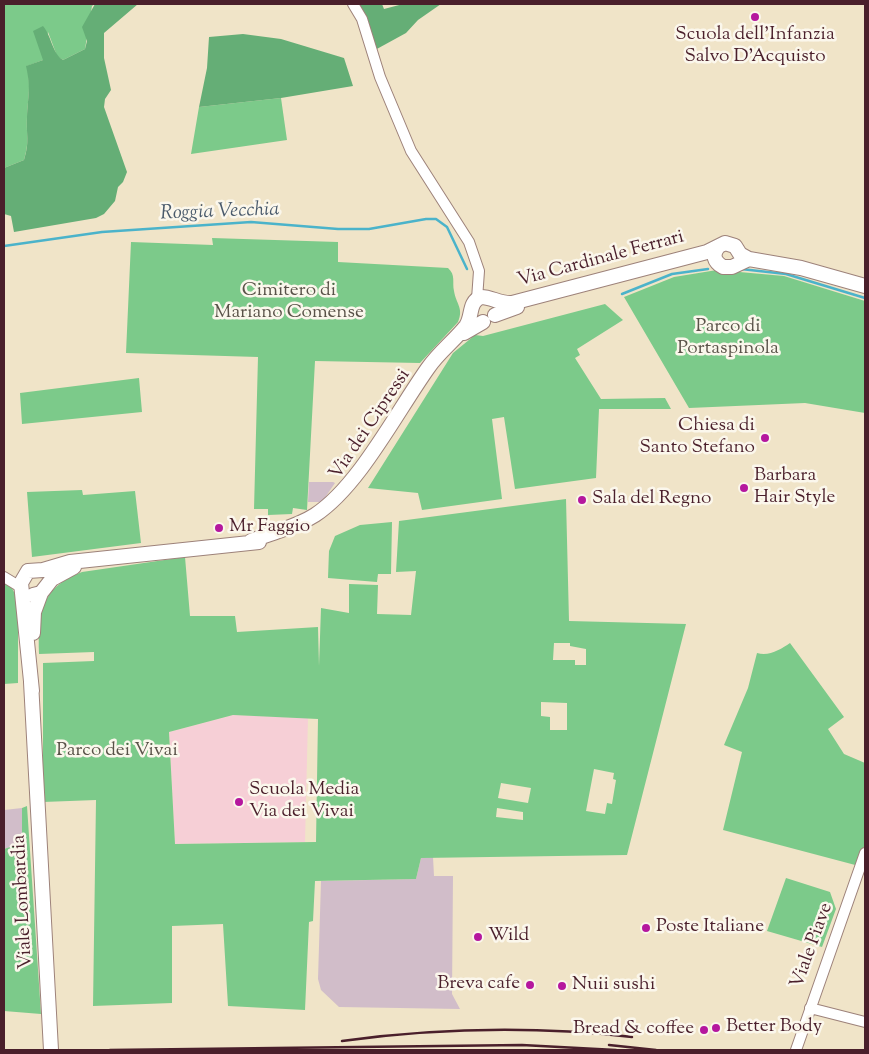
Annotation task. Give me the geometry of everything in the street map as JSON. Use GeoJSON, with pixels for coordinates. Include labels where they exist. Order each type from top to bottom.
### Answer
{"type":"FeatureCollection","features":[{"type":"Feature","properties":{"kind":"main road"},"geometry":{"type":"LineString","coordinates":[[729,243],[735,246],[741,258],[732,266],[723,267],[717,253],[729,243]]}},
{"type":"Feature","properties":{"kind":"main road","name":"Via Cardinale Ferrari"},"geometry":{"type":"LineString","coordinates":[[482,302],[504,304],[533,298],[707,252],[717,253]]}},
{"type":"Feature","properties":{"kind":"main road","name":"Via Cardinale Ferrari"},"geometry":{"type":"LineString","coordinates":[[489,318],[517,308],[616,283],[717,253]]}},
{"type":"Feature","properties":{"kind":"main road"},"geometry":{"type":"LineString","coordinates":[[741,258],[801,268],[865,286]]}},
{"type":"Feature","properties":{"kind":"main road"},"geometry":{"type":"LineString","coordinates":[[482,302],[496,307],[489,318],[477,320],[482,302]]}},
{"type":"Feature","properties":{"kind":"main road","name":"Via dei Cipressi"},"geometry":{"type":"LineString","coordinates":[[251,541],[299,525],[326,507],[342,492],[429,367],[466,326],[482,302]]}},
{"type":"Feature","properties":{"kind":"main road","name":"Via dei Cipressi"},"geometry":{"type":"LineString","coordinates":[[31,572],[66,562],[84,562],[251,541],[266,541],[286,535],[319,519],[339,503],[360,478],[436,363],[461,336],[489,318]]}},
{"type":"Feature","properties":{"kind":"main road","name":"Via dei Cipressi"},"geometry":{"type":"LineString","coordinates":[[43,590],[52,579],[84,562]]}},
{"type":"Feature","properties":{"kind":"main road"},"geometry":{"type":"LineString","coordinates":[[31,572],[46,578],[43,590],[31,595],[22,588],[21,583],[31,572]]}},
{"type":"Feature","properties":{"kind":"main road","name":"Viale Lombardia"},"geometry":{"type":"LineString","coordinates":[[22,588],[32,691],[51,1050]]}},
{"type":"Feature","properties":{"kind":"main road","name":"Viale Lombardia"},"geometry":{"type":"LineString","coordinates":[[32,691],[34,617],[43,590]]}},
{"type":"Feature","properties":{"kind":"street"},"geometry":{"type":"LineString","coordinates":[[353,4],[362,19],[380,77],[411,151],[469,242],[480,279],[482,302]]}},
{"type":"Feature","properties":{"kind":"street"},"geometry":{"type":"LineString","coordinates":[[4,572],[31,572]]}},
{"type":"Feature","properties":{"kind":"street"},"geometry":{"type":"LineString","coordinates":[[4,577],[22,588]]}},
{"type":"Feature","properties":{"kind":"street","name":"Viale Piave"},"geometry":{"type":"LineString","coordinates":[[796,1050],[865,853]]}},
{"type":"Feature","properties":{"kind":"street"},"geometry":{"type":"LineString","coordinates":[[810,1008],[865,1022]]}},
{"type":"Feature","properties":{"kind":"shaded area"},"geometry":{"type":"Polygon","coordinates":[[[309,482],[335,483],[322,502],[308,502],[309,482]]]}},
{"type":"Feature","properties":{"kind":"shaded area","name":"Scuola Media Via dei Vivai"},"geometry":{"type":"Polygon","coordinates":[[[233,715],[308,718],[305,842],[175,844],[169,732],[233,715]]]}},
{"type":"Feature","properties":{"kind":"shaded area"},"geometry":{"type":"Polygon","coordinates":[[[22,808],[22,843],[4,849],[4,810],[22,808]]]}},
{"type":"Feature","properties":{"kind":"shaded area"},"geometry":{"type":"Polygon","coordinates":[[[433,857],[434,876],[453,876],[452,994],[460,1009],[339,1007],[321,990],[318,979],[321,881],[416,879],[421,858],[433,857]]]}},
{"type":"Feature","properties":{"kind":"green space"},"geometry":{"type":"Polygon","coordinates":[[[4,4],[95,4],[92,6],[85,49],[63,60],[57,56],[48,32],[43,60],[27,66],[29,86],[26,153],[24,160],[4,168],[4,4]]]}},
{"type":"Feature","properties":{"kind":"green space"},"geometry":{"type":"Polygon","coordinates":[[[95,4],[138,4],[104,33],[104,58],[111,90],[105,99],[104,107],[127,172],[123,182],[118,187],[115,201],[104,214],[96,218],[14,232],[11,216],[4,214],[4,168],[24,160],[26,153],[29,86],[26,66],[43,60],[33,31],[43,26],[56,53],[63,60],[85,49],[87,41],[82,27],[95,4]]]}},
{"type":"Feature","properties":{"kind":"green space"},"geometry":{"type":"Polygon","coordinates":[[[356,4],[382,4],[384,9],[403,4],[441,4],[418,20],[406,33],[375,50],[356,4]]]}},
{"type":"Feature","properties":{"kind":"green space"},"geometry":{"type":"Polygon","coordinates":[[[243,34],[281,39],[344,58],[353,86],[281,98],[199,107],[207,68],[209,37],[243,34]]]}},
{"type":"Feature","properties":{"kind":"green space"},"geometry":{"type":"Polygon","coordinates":[[[281,98],[287,140],[191,154],[199,107],[281,98]]]}},
{"type":"Feature","properties":{"kind":"green space","name":"Cimitero di Mariano Comense"},"geometry":{"type":"Polygon","coordinates":[[[212,238],[338,242],[338,262],[448,268],[452,273],[460,317],[458,322],[420,363],[315,361],[307,510],[293,508],[292,514],[268,515],[268,509],[254,509],[258,357],[126,353],[131,242],[213,245],[212,238]]]}},
{"type":"Feature","properties":{"kind":"green space","name":"Parco di Portaspinola"},"geometry":{"type":"Polygon","coordinates":[[[717,270],[784,276],[865,301],[865,413],[805,403],[689,408],[624,297],[674,277],[717,270]]]}},
{"type":"Feature","properties":{"kind":"green space"},"geometry":{"type":"Polygon","coordinates":[[[605,304],[623,320],[577,349],[580,355],[575,358],[601,399],[665,398],[671,409],[599,409],[596,478],[515,489],[504,417],[492,419],[502,499],[422,510],[418,493],[368,488],[453,353],[475,335],[483,336],[605,304]]]}},
{"type":"Feature","properties":{"kind":"green space"},"geometry":{"type":"Polygon","coordinates":[[[139,378],[142,412],[22,424],[20,393],[139,378]]]}},
{"type":"Feature","properties":{"kind":"green space"},"geometry":{"type":"Polygon","coordinates":[[[82,490],[83,495],[135,491],[141,543],[32,557],[27,492],[82,490]]]}},
{"type":"Feature","properties":{"kind":"green space","name":"Parco dei Vivai"},"geometry":{"type":"Polygon","coordinates":[[[566,499],[569,621],[686,624],[627,855],[421,858],[416,879],[315,881],[313,921],[309,922],[305,1010],[228,1006],[223,924],[172,926],[172,1003],[93,1006],[96,800],[43,802],[43,663],[94,661],[94,652],[39,654],[41,614],[50,594],[68,578],[82,572],[185,557],[190,616],[235,616],[237,632],[318,627],[319,666],[321,608],[349,613],[349,584],[378,585],[377,614],[411,615],[416,571],[396,572],[399,521],[566,499]],[[554,643],[553,660],[575,660],[575,665],[586,665],[586,649],[570,646],[570,643],[554,643]],[[541,702],[541,716],[550,717],[550,730],[567,730],[567,703],[541,702]],[[233,715],[169,732],[175,844],[316,842],[318,719],[233,715]],[[594,769],[586,811],[605,814],[607,803],[612,804],[616,780],[613,779],[614,773],[594,769]],[[501,783],[498,798],[528,803],[531,788],[501,783]],[[497,808],[496,817],[523,820],[523,812],[497,808]]]}},
{"type":"Feature","properties":{"kind":"green space"},"geometry":{"type":"Polygon","coordinates":[[[392,522],[391,574],[378,574],[377,582],[328,578],[329,551],[335,536],[360,525],[392,522]]]}},
{"type":"Feature","properties":{"kind":"green space"},"geometry":{"type":"Polygon","coordinates":[[[4,583],[12,588],[18,600],[18,683],[4,684],[4,583]]]}},
{"type":"Feature","properties":{"kind":"green space"},"geometry":{"type":"Polygon","coordinates":[[[790,643],[844,717],[828,729],[844,754],[865,763],[865,843],[859,866],[723,830],[742,752],[724,745],[748,688],[757,653],[770,653],[790,643]]]}},
{"type":"Feature","properties":{"kind":"green space"},"geometry":{"type":"Polygon","coordinates":[[[27,806],[41,1014],[4,1011],[4,849],[22,843],[22,808],[27,806]]]}},
{"type":"Feature","properties":{"kind":"green space"},"geometry":{"type":"Polygon","coordinates":[[[786,878],[830,892],[836,909],[822,947],[767,931],[786,878]]]}},
{"type":"Feature","properties":{"kind":"waterway","name":"Roggia Vecchia"},"geometry":{"type":"LineString","coordinates":[[4,246],[102,232],[251,222],[338,229],[369,229],[436,219],[447,227],[467,269]]}},
{"type":"Feature","properties":{"kind":"waterway","name":"Roggia Vecchia"},"geometry":{"type":"LineString","coordinates":[[622,294],[672,274],[708,269]]}},
{"type":"Feature","properties":{"kind":"waterway","name":"Roggia Vecchia"},"geometry":{"type":"LineString","coordinates":[[741,269],[786,274],[865,298]]}},
{"type":"Feature","properties":{"kind":"railway"},"geometry":{"type":"LineString","coordinates":[[342,1041],[414,1033],[487,1030],[559,1031],[632,1037]]}},
{"type":"Feature","properties":{"kind":"railway"},"geometry":{"type":"LineString","coordinates":[[110,1050],[522,1045],[616,1050]]}},
{"type":"Feature","properties":{"kind":"railway"},"geometry":{"type":"LineString","coordinates":[[609,1045],[656,1050]]}},
{"type":"Feature","properties":{"kind":"place","name":"Scuola dell'Infanzia Salvo D'Acquisto"},"geometry":{"type":"Point","coordinates":[755,17]}},
{"type":"Feature","properties":{"kind":"place","name":"Chiesa di Santo Stefano"},"geometry":{"type":"Point","coordinates":[765,438]}},
{"type":"Feature","properties":{"kind":"place","name":"Barbara Hair Style"},"geometry":{"type":"Point","coordinates":[744,488]}},
{"type":"Feature","properties":{"kind":"place","name":"Sala del Regno"},"geometry":{"type":"Point","coordinates":[582,500]}},
{"type":"Feature","properties":{"kind":"place","name":"Mr Faggio"},"geometry":{"type":"Point","coordinates":[219,528]}},
{"type":"Feature","properties":{"kind":"place","name":"Scuola Media Via dei Vivai"},"geometry":{"type":"Point","coordinates":[239,802]}},
{"type":"Feature","properties":{"kind":"place","name":"Poste Italiane"},"geometry":{"type":"Point","coordinates":[646,928]}},
{"type":"Feature","properties":{"kind":"place","name":"Wild"},"geometry":{"type":"Point","coordinates":[478,937]}},
{"type":"Feature","properties":{"kind":"place","name":"Breva cafe"},"geometry":{"type":"Point","coordinates":[530,985]}},
{"type":"Feature","properties":{"kind":"place","name":"Nuii sushi"},"geometry":{"type":"Point","coordinates":[562,986]}},
{"type":"Feature","properties":{"kind":"place","name":"Better Body"},"geometry":{"type":"Point","coordinates":[716,1028]}},
{"type":"Feature","properties":{"kind":"place","name":"Bread & coffee"},"geometry":{"type":"Point","coordinates":[704,1030]}}]}
